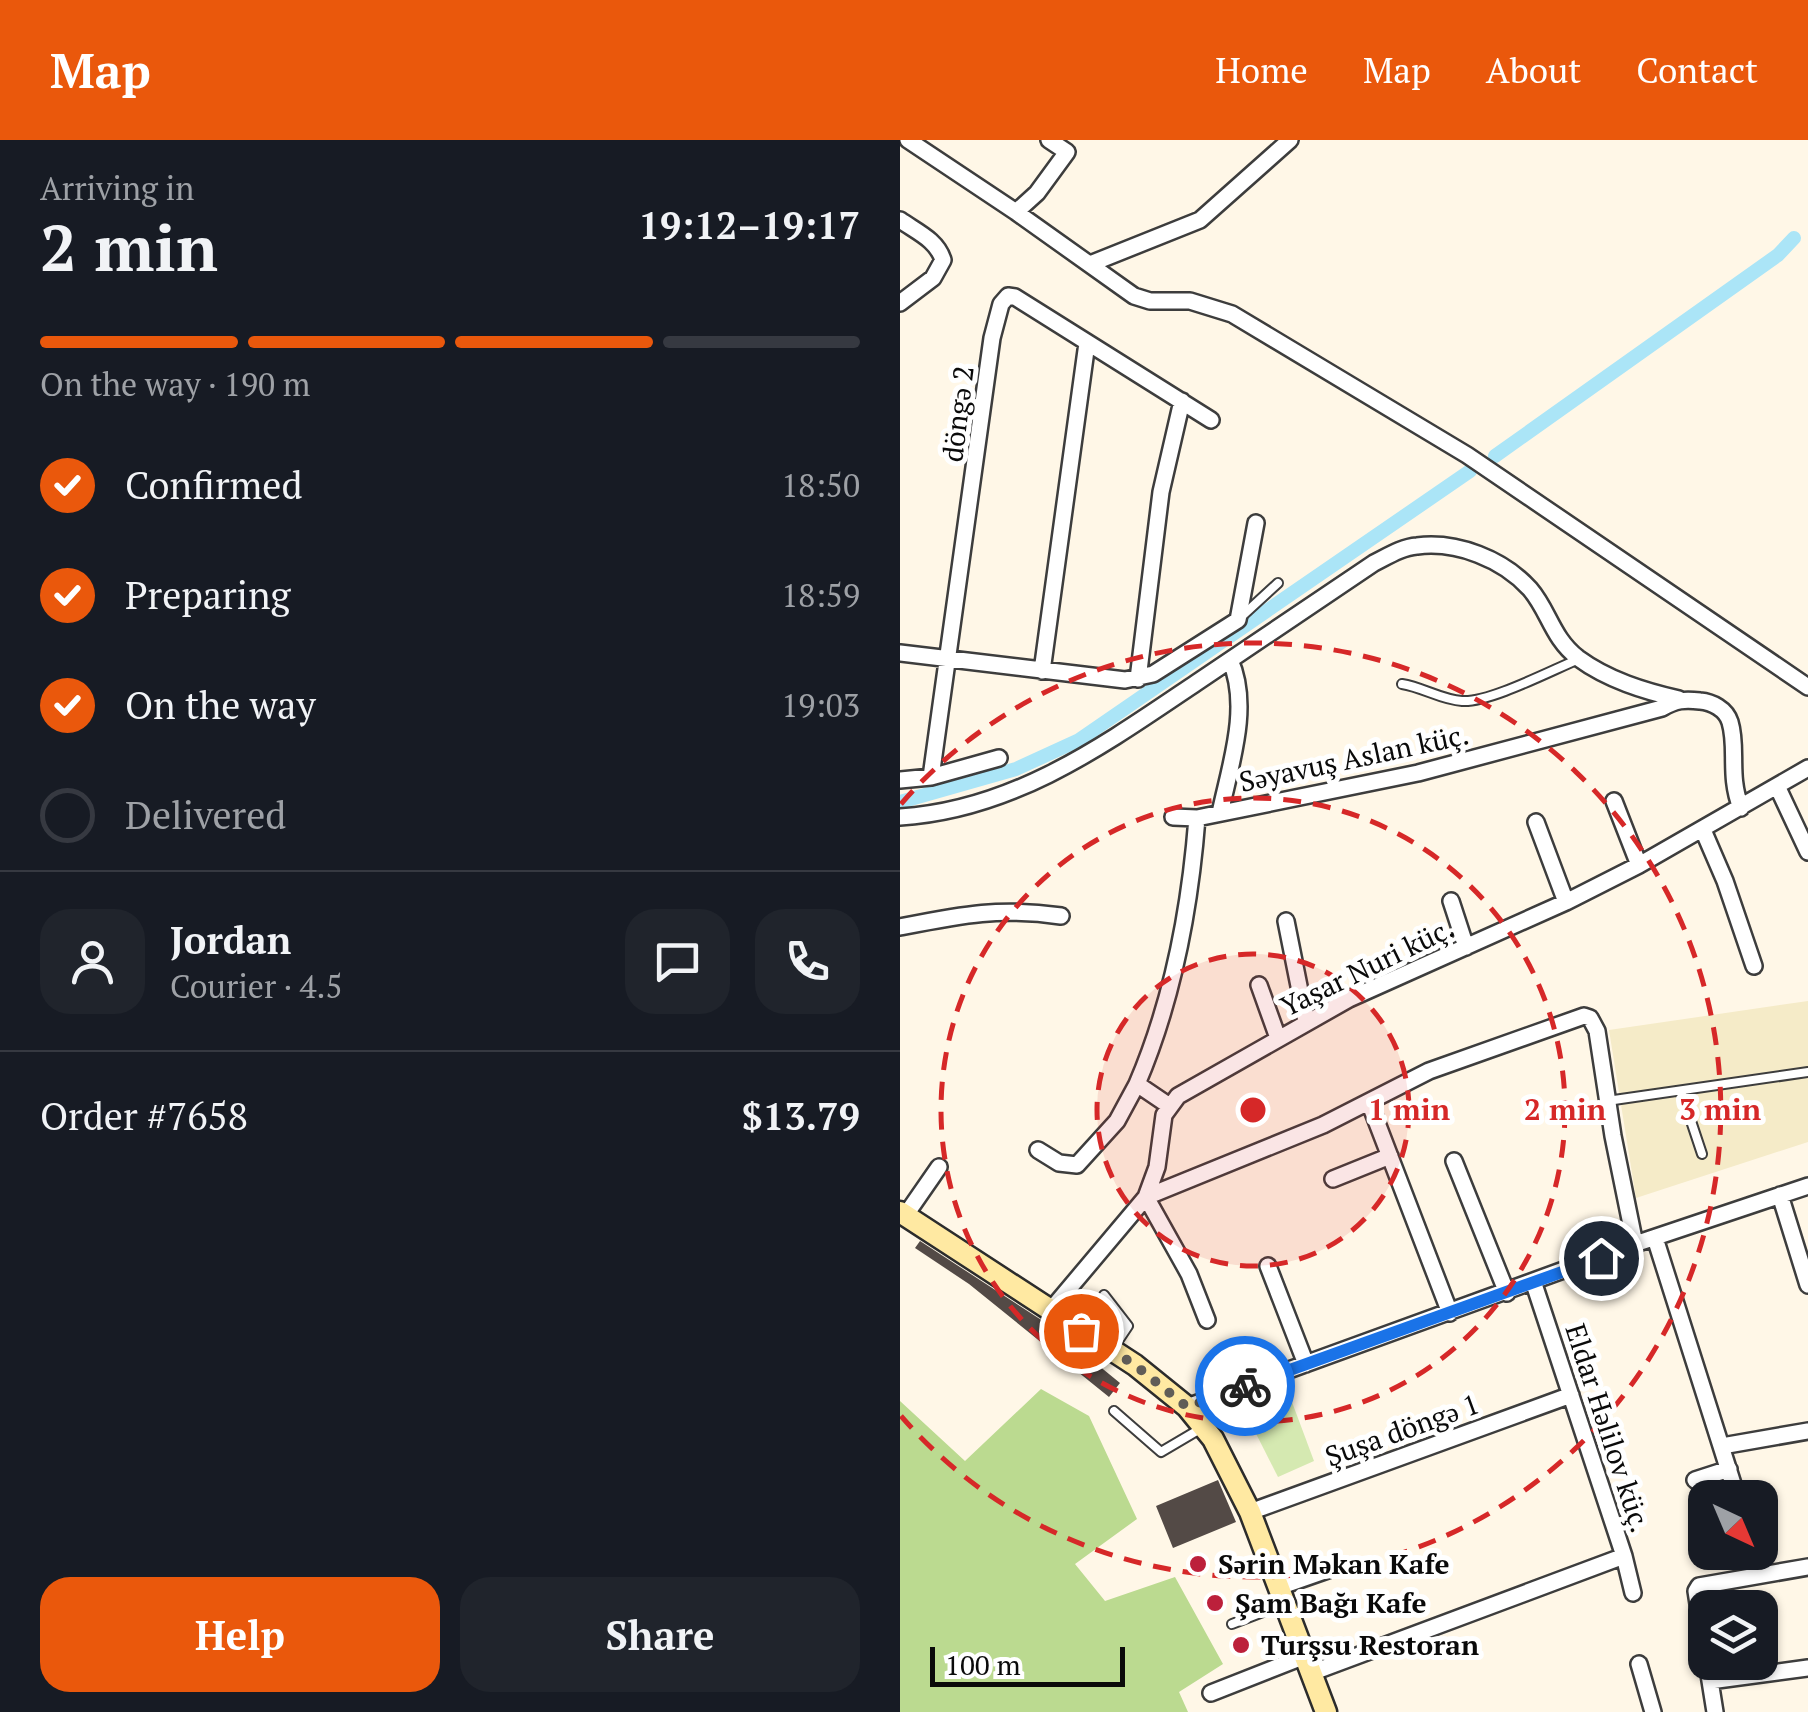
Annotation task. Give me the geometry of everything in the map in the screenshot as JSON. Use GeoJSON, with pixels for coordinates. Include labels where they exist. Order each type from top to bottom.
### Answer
{"type":"FeatureCollection","features":[{"type":"Feature","properties":{"kind":"street"},"geometry":{"type":"LineString","coordinates":[[908,140],[1134,296],[1150,301],[1190,300],[1232,314],[1478,462],[1808,687]]}},
{"type":"Feature","properties":{"kind":"street"},"geometry":{"type":"LineString","coordinates":[[1016,212],[1037,193],[1070,146],[1049,140]]}},
{"type":"Feature","properties":{"kind":"street"},"geometry":{"type":"LineString","coordinates":[[1090,264],[1200,220],[1290,140]]}},
{"type":"Feature","properties":{"kind":"street"},"geometry":{"type":"LineString","coordinates":[[900,303],[933,278],[943,260],[940,249],[904,228]]}},
{"type":"Feature","properties":{"kind":"street","name":"döngə 2"},"geometry":{"type":"LineString","coordinates":[[931,777],[992,338],[1001,304],[1008,296],[1015,296],[1211,420]]}},
{"type":"Feature","properties":{"kind":"street"},"geometry":{"type":"LineString","coordinates":[[1042,670],[1087,342]]}},
{"type":"Feature","properties":{"kind":"street"},"geometry":{"type":"LineString","coordinates":[[1138,679],[1161,492],[1182,402]]}},
{"type":"Feature","properties":{"kind":"street"},"geometry":{"type":"LineString","coordinates":[[900,653],[1138,679],[1153,674],[1238,620],[1256,524]]}},
{"type":"Feature","properties":{"kind":"street"},"geometry":{"type":"LineString","coordinates":[[900,817],[934,815],[1004,796],[1087,757],[1374,563],[1416,546],[1444,546],[1481,555],[1510,571],[1531,590],[1552,631],[1579,658],[1626,684],[1678,699],[1707,701],[1722,709],[1730,721],[1733,780],[1741,808]]}},
{"type":"Feature","properties":{"kind":"street"},"geometry":{"type":"LineString","coordinates":[[1220,814],[1237,727],[1238,682],[1230,660]]}},
{"type":"Feature","properties":{"kind":"street","name":"Səyavuş Aslan küç."},"geometry":{"type":"LineString","coordinates":[[1173,817],[1220,814],[1418,773],[1662,708],[1678,699]]}},
{"type":"Feature","properties":{"kind":"street"},"geometry":{"type":"LineString","coordinates":[[900,780],[931,777],[999,758]]}},
{"type":"Feature","properties":{"kind":"street","name":"Yaşar Nuri küç."},"geometry":{"type":"LineString","coordinates":[[1168,1106],[1178,1096],[1306,1021],[1566,902],[1808,768]]}},
{"type":"Feature","properties":{"kind":"street"},"geometry":{"type":"LineString","coordinates":[[1778,786],[1808,852]]}},
{"type":"Feature","properties":{"kind":"street"},"geometry":{"type":"LineString","coordinates":[[1614,802],[1639,864]]}},
{"type":"Feature","properties":{"kind":"street"},"geometry":{"type":"LineString","coordinates":[[1038,1150],[1060,1163],[1077,1165],[1117,1121],[1137,1084],[1169,993],[1181,938],[1197,818]]}},
{"type":"Feature","properties":{"kind":"street"},"geometry":{"type":"LineString","coordinates":[[1536,822],[1566,902]]}},
{"type":"Feature","properties":{"kind":"street"},"geometry":{"type":"LineString","coordinates":[[1702,830],[1754,966]]}},
{"type":"Feature","properties":{"kind":"street"},"geometry":{"type":"LineString","coordinates":[[1451,901],[1466,947]]}},
{"type":"Feature","properties":{"kind":"street"},"geometry":{"type":"LineString","coordinates":[[900,927],[962,914],[1014,910],[1062,916]]}},
{"type":"Feature","properties":{"kind":"street"},"geometry":{"type":"LineString","coordinates":[[1286,922],[1306,1021]]}},
{"type":"Feature","properties":{"kind":"street"},"geometry":{"type":"LineString","coordinates":[[1259,986],[1278,1038]]}},
{"type":"Feature","properties":{"kind":"street"},"geometry":{"type":"LineString","coordinates":[[1146,1197],[1324,1125],[1430,1071],[1584,1016],[1590,1018],[1597,1030],[1635,1244]]}},
{"type":"Feature","properties":{"kind":"street"},"geometry":{"type":"LineString","coordinates":[[1050,1312],[1146,1197],[1157,1167],[1168,1106],[1137,1084]]}},
{"type":"Feature","properties":{"kind":"street"},"geometry":{"type":"LineString","coordinates":[[1369,1102],[1450,1313]]}},
{"type":"Feature","properties":{"kind":"street"},"geometry":{"type":"LineString","coordinates":[[1333,1179],[1390,1156]]}},
{"type":"Feature","properties":{"kind":"street"},"geometry":{"type":"LineString","coordinates":[[1454,1161],[1507,1293]]}},
{"type":"Feature","properties":{"kind":"street"},"geometry":{"type":"LineString","coordinates":[[938,1167],[902,1214],[1164,1386],[1204,1426],[1250,1512],[1326,1712]]}},
{"type":"Feature","properties":{"kind":"street"},"geometry":{"type":"LineString","coordinates":[[1187,1407],[1534,1284],[1635,1244],[1808,1186]]}},
{"type":"Feature","properties":{"kind":"street"},"geometry":{"type":"LineString","coordinates":[[1780,1195],[1808,1285]]}},
{"type":"Feature","properties":{"kind":"street"},"geometry":{"type":"LineString","coordinates":[[1146,1197],[1188,1274],[1207,1320]]}},
{"type":"Feature","properties":{"kind":"street"},"geometry":{"type":"LineString","coordinates":[[1655,1238],[1732,1480]]}},
{"type":"Feature","properties":{"kind":"street"},"geometry":{"type":"LineString","coordinates":[[1268,1266],[1306,1364]]}},
{"type":"Feature","properties":{"kind":"street","name":"Eldar Həlilov küç."},"geometry":{"type":"LineString","coordinates":[[1211,1693],[1308,1664],[1624,1556],[1534,1284]]}},
{"type":"Feature","properties":{"kind":"street","name":"Şuşa döngə 1"},"geometry":{"type":"LineString","coordinates":[[1250,1512],[1571,1395]]}},
{"type":"Feature","properties":{"kind":"street"},"geometry":{"type":"LineString","coordinates":[[1722,1446],[1808,1430]]}},
{"type":"Feature","properties":{"kind":"street"},"geometry":{"type":"LineString","coordinates":[[1695,1480],[1729,1469]]}},
{"type":"Feature","properties":{"kind":"street"},"geometry":{"type":"LineString","coordinates":[[1624,1556],[1633,1593]]}},
{"type":"Feature","properties":{"kind":"street"},"geometry":{"type":"LineString","coordinates":[[1282,1595],[1342,1565]]}},
{"type":"Feature","properties":{"kind":"street"},"geometry":{"type":"LineString","coordinates":[[1696,1590],[1698,1586],[1808,1567]]}},
{"type":"Feature","properties":{"kind":"street"},"geometry":{"type":"LineString","coordinates":[[1639,1664],[1654,1712]]}},
{"type":"Feature","properties":{"kind":"street"},"geometry":{"type":"LineString","coordinates":[[1715,1712],[1710,1682],[1808,1668]]}},
{"type":"Feature","properties":{"kind":"lane"},"geometry":{"type":"LineString","coordinates":[[1238,620],[1278,583]]}},
{"type":"Feature","properties":{"kind":"lane"},"geometry":{"type":"LineString","coordinates":[[1402,684],[1458,702],[1476,700],[1579,658]]}},
{"type":"Feature","properties":{"kind":"lane"},"geometry":{"type":"LineString","coordinates":[[1607,1101],[1808,1072]]}},
{"type":"Feature","properties":{"kind":"lane"},"geometry":{"type":"LineString","coordinates":[[1680,1091],[1702,1154]]}},
{"type":"Feature","properties":{"kind":"lane"},"geometry":{"type":"LineString","coordinates":[[1104,1295],[1128,1326],[1112,1350]]}},
{"type":"Feature","properties":{"kind":"lane"},"geometry":{"type":"LineString","coordinates":[[1114,1411],[1161,1452],[1204,1426]]}},
{"type":"Feature","properties":{"kind":"lane"},"geometry":{"type":"LineString","coordinates":[[1232,1624],[1282,1595]]}},
{"type":"Feature","properties":{"kind":"shaded area"},"geometry":{"type":"Polygon","coordinates":[[[1808,1001],[1808,1142],[1636,1198],[1609,1030],[1808,1001]]]}},
{"type":"Feature","properties":{"kind":"green space"},"geometry":{"type":"Polygon","coordinates":[[[1286,1386],[1314,1461],[1278,1477],[1240,1402],[1286,1386]]]}},
{"type":"Feature","properties":{"kind":"green space"},"geometry":{"type":"Polygon","coordinates":[[[1041,1389],[1089,1416],[1137,1519],[1075,1564],[1105,1601],[1175,1577],[1223,1664],[1179,1692],[1188,1712],[900,1712],[900,1401],[965,1461],[1041,1389]]]}},
{"type":"Feature","properties":{"kind":"building"},"geometry":{"type":"Polygon","coordinates":[[[920,1241],[1049,1325],[1120,1383],[1109,1397],[969,1284],[915,1248],[920,1241]]]}},
{"type":"Feature","properties":{"kind":"building"},"geometry":{"type":"Polygon","coordinates":[[[1218,1480],[1236,1522],[1173,1548],[1156,1506],[1218,1480]]]}},
{"type":"Feature","properties":{"kind":"waterway"},"geometry":{"type":"LineString","coordinates":[[1495,456],[1778,255],[1794,238]]}},
{"type":"Feature","properties":{"kind":"waterway"},"geometry":{"type":"LineString","coordinates":[[900,802],[1016,769],[1079,740],[1470,471]]}},
{"type":"Feature","properties":{"kind":"way so far"},"geometry":{"type":"LineString","coordinates":[[1081,1331],[1135,1365],[1187,1407],[1245,1386]]}},
{"type":"Feature","properties":{"kind":"place","name":"Sərin Məkan Kafe"},"geometry":{"type":"Point","coordinates":[1198,1564]}},
{"type":"Feature","properties":{"kind":"place","name":"Şam Bağı Kafe"},"geometry":{"type":"Point","coordinates":[1215,1603]}},
{"type":"Feature","properties":{"kind":"place","name":"Turşsu Restoran"},"geometry":{"type":"Point","coordinates":[1241,1645]}},
{"type":"Feature","properties":{"kind":"route"},"geometry":{"type":"LineString","coordinates":[[1245,1386],[1601,1258]]}}]}
